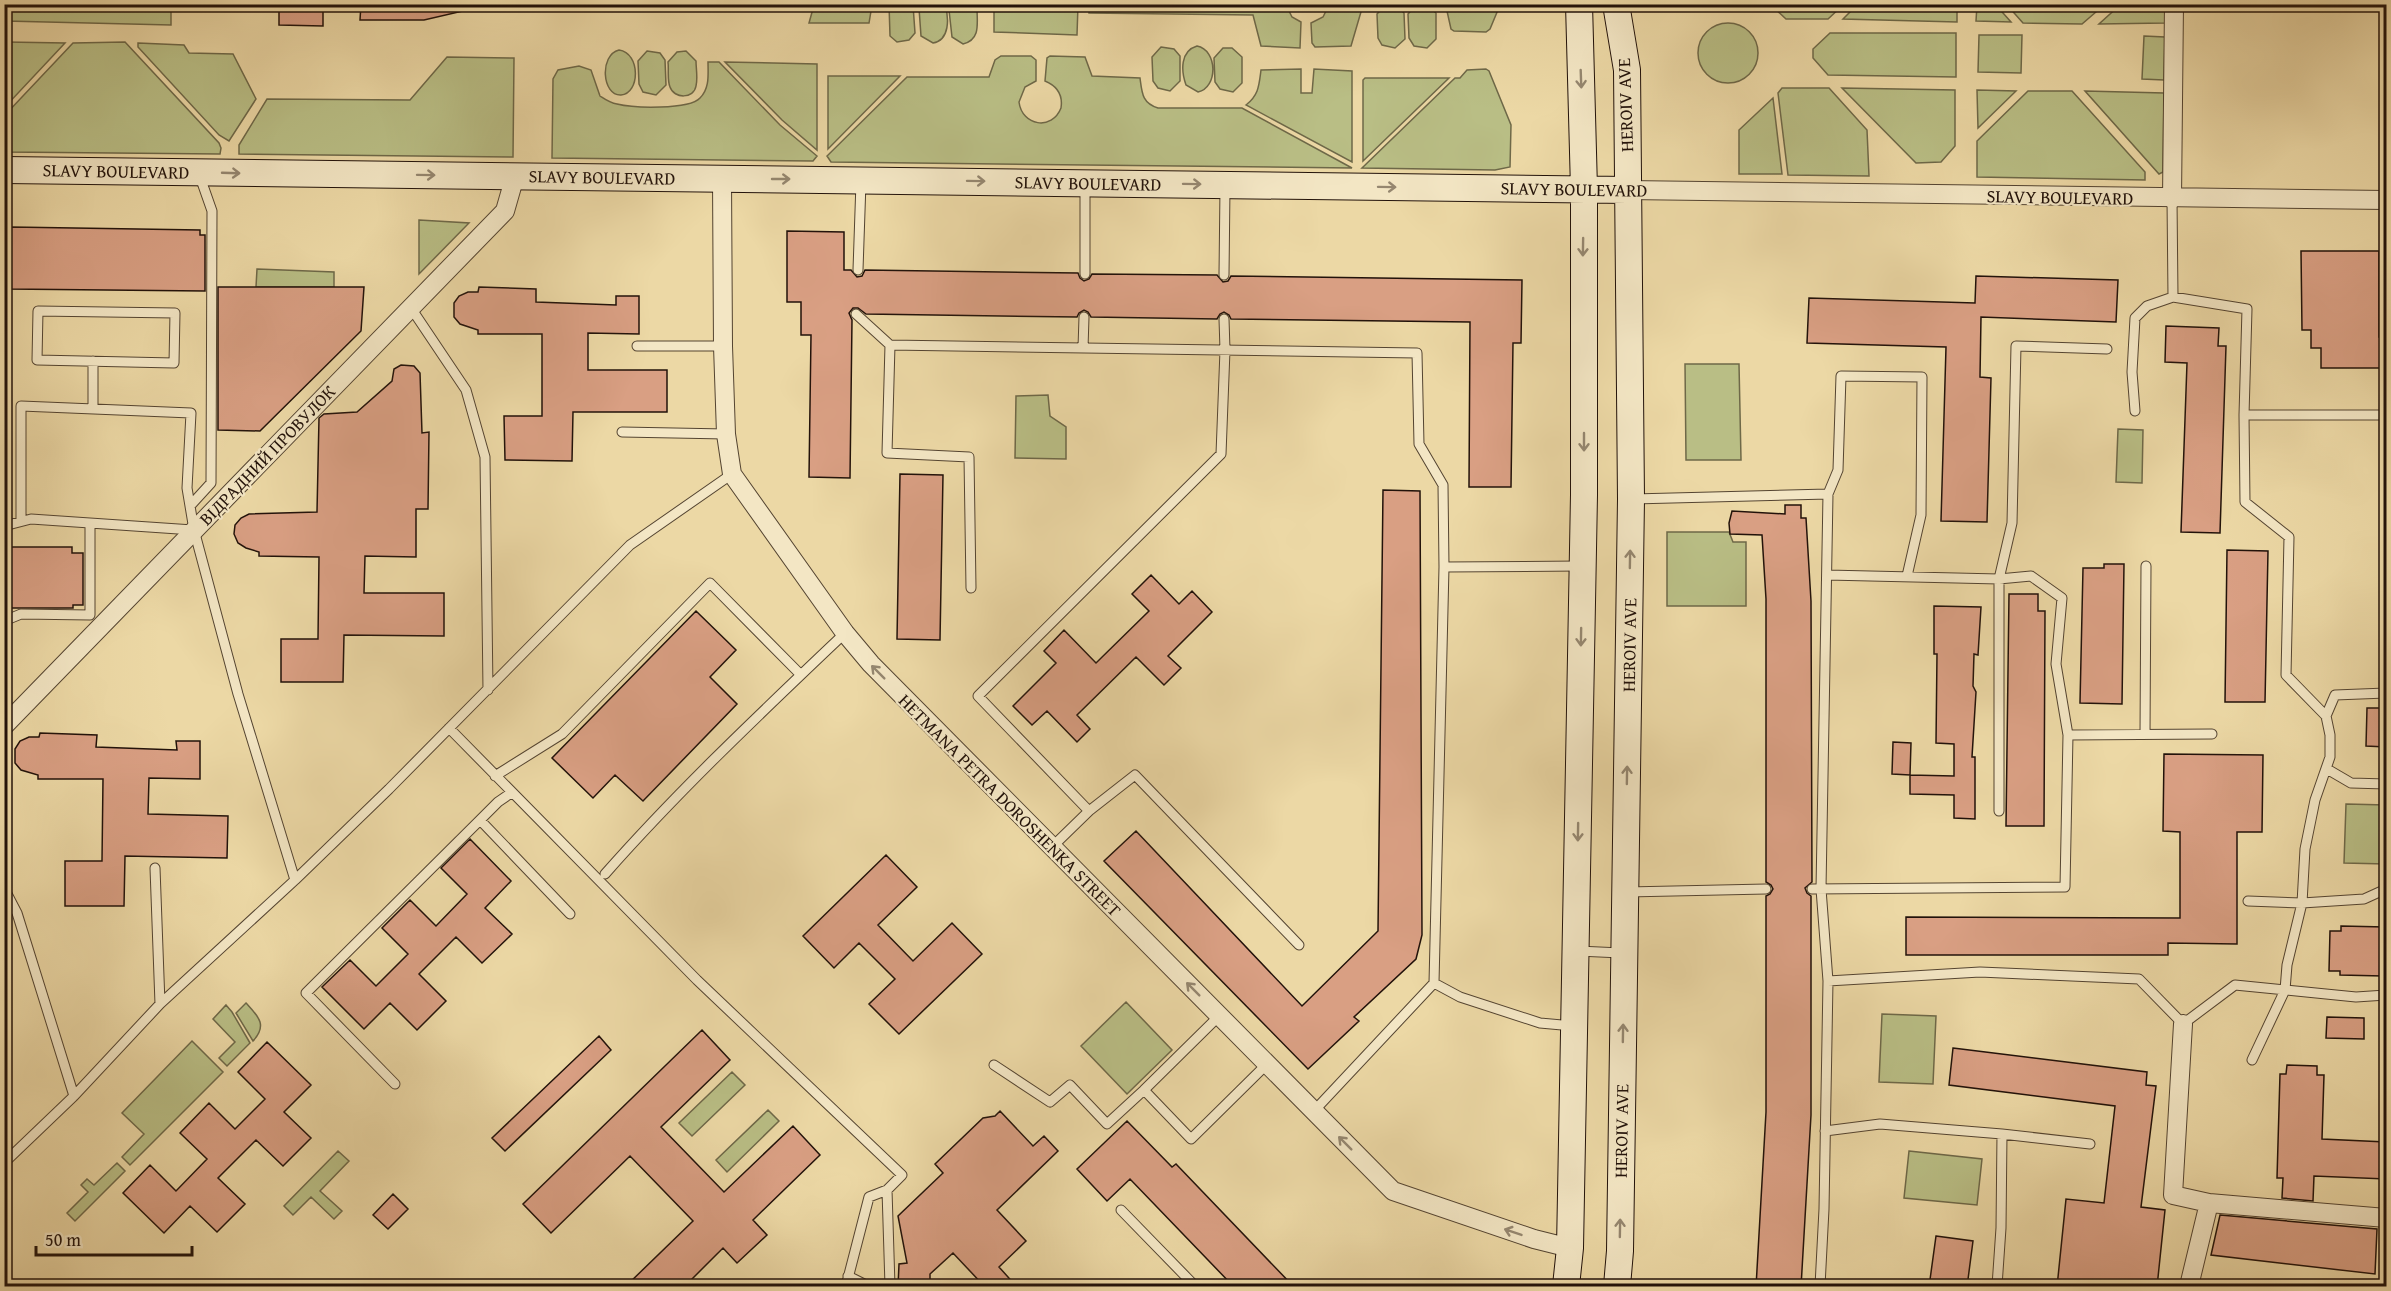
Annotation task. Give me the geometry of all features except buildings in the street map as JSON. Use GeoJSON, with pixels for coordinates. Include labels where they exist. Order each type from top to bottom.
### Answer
{"type":"FeatureCollection","features":[{"type":"Feature","properties":{"kind":"main road"},"geometry":{"type":"LineString","coordinates":[[1566,1287],[1570,1248],[1582,566],[1584,189],[1579,4]]}},
{"type":"Feature","properties":{"kind":"main road","name":"HEROIV AVE"},"geometry":{"type":"LineString","coordinates":[[1616,4],[1627,70],[1631,499],[1620,1251],[1617,1287]]}},
{"type":"Feature","properties":{"kind":"main road","name":"SLAVY BOULEVARD"},"geometry":{"type":"LineString","coordinates":[[4,170],[1627,190]]}},
{"type":"Feature","properties":{"kind":"street"},"geometry":{"type":"LineString","coordinates":[[2172,199],[2174,4]]}},
{"type":"Feature","properties":{"kind":"street","name":"ВІДРАДНИЙ ПРОВУЛОК"},"geometry":{"type":"LineString","coordinates":[[4,726],[505,211],[515,176]]}},
{"type":"Feature","properties":{"kind":"street","name":"HETMANA PETRA DOROSHENKA STREET"},"geometry":{"type":"LineString","coordinates":[[722,178],[723,346],[726,434],[732,474],[845,633],[871,664],[1393,1191],[1534,1239],[1570,1248]]}},
{"type":"Feature","properties":{"kind":"street","name":"SLAVY BOULEVARD"},"geometry":{"type":"LineString","coordinates":[[1627,190],[2172,199],[2386,200]]}},
{"type":"Feature","properties":{"kind":"street"},"geometry":{"type":"LineString","coordinates":[[2183,1024],[2173,1195],[2209,1203],[2386,1218]]}},
{"type":"Feature","properties":{"kind":"street"},"geometry":{"type":"LineString","coordinates":[[2189,1287],[2209,1203]]}},
{"type":"Feature","properties":{"kind":"lane"},"geometry":{"type":"LineString","coordinates":[[190,506],[211,483],[212,212],[198,172]]}},
{"type":"Feature","properties":{"kind":"lane"},"geometry":{"type":"LineString","coordinates":[[858,270],[861,180]]}},
{"type":"Feature","properties":{"kind":"lane"},"geometry":{"type":"LineString","coordinates":[[1085,183],[1085,274]]}},
{"type":"Feature","properties":{"kind":"lane"},"geometry":{"type":"LineString","coordinates":[[1224,275],[1225,184]]}},
{"type":"Feature","properties":{"kind":"lane"},"geometry":{"type":"LineString","coordinates":[[2172,199],[2173,297]]}},
{"type":"Feature","properties":{"kind":"lane"},"geometry":{"type":"LineString","coordinates":[[2135,411],[2132,372],[2135,318],[2146,306],[2173,297],[2247,309],[2244,415],[2245,502],[2289,537],[2286,675],[2326,716],[2330,735],[2330,757],[2315,800],[2305,849],[2302,903],[2287,965],[2285,990],[2252,1060]]}},
{"type":"Feature","properties":{"kind":"lane"},"geometry":{"type":"LineString","coordinates":[[411,308],[466,390],[485,457],[488,690]]}},
{"type":"Feature","properties":{"kind":"lane"},"geometry":{"type":"LineString","coordinates":[[38,311],[175,314],[174,363],[93,361],[37,360],[38,311]]}},
{"type":"Feature","properties":{"kind":"lane"},"geometry":{"type":"LineString","coordinates":[[856,314],[890,345],[1417,353],[1419,444],[1443,485],[1444,567],[1434,983],[1314,1112]]}},
{"type":"Feature","properties":{"kind":"lane"},"geometry":{"type":"LineString","coordinates":[[1083,348],[1084,317]]}},
{"type":"Feature","properties":{"kind":"lane"},"geometry":{"type":"LineString","coordinates":[[1089,811],[978,696],[1221,454],[1224,319]]}},
{"type":"Feature","properties":{"kind":"lane"},"geometry":{"type":"LineString","coordinates":[[890,345],[887,453],[969,457],[971,588]]}},
{"type":"Feature","properties":{"kind":"lane"},"geometry":{"type":"LineString","coordinates":[[637,346],[723,346]]}},
{"type":"Feature","properties":{"kind":"lane"},"geometry":{"type":"LineString","coordinates":[[1999,811],[1999,579],[2012,524],[2016,346],[2107,349]]}},
{"type":"Feature","properties":{"kind":"lane"},"geometry":{"type":"LineString","coordinates":[[93,361],[93,409]]}},
{"type":"Feature","properties":{"kind":"lane"},"geometry":{"type":"LineString","coordinates":[[1820,1287],[1826,1131],[1828,981],[1816,889],[1828,494],[1838,470],[1841,376],[1922,377],[1921,515],[1907,576]]}},
{"type":"Feature","properties":{"kind":"lane"},"geometry":{"type":"LineString","coordinates":[[21,521],[21,406],[191,413],[187,488],[194,530],[238,694],[295,880]]}},
{"type":"Feature","properties":{"kind":"lane"},"geometry":{"type":"LineString","coordinates":[[2244,415],[2386,415]]}},
{"type":"Feature","properties":{"kind":"lane"},"geometry":{"type":"LineString","coordinates":[[622,432],[726,434]]}},
{"type":"Feature","properties":{"kind":"lane"},"geometry":{"type":"LineString","coordinates":[[6,1158],[74,1095],[160,1004],[295,880],[488,690],[630,545],[732,474]]}},
{"type":"Feature","properties":{"kind":"lane"},"geometry":{"type":"LineString","coordinates":[[1631,499],[1828,494]]}},
{"type":"Feature","properties":{"kind":"lane"},"geometry":{"type":"LineString","coordinates":[[4,526],[31,519],[194,530]]}},
{"type":"Feature","properties":{"kind":"lane"},"geometry":{"type":"LineString","coordinates":[[4,621],[21,614],[90,615],[90,524]]}},
{"type":"Feature","properties":{"kind":"lane"},"geometry":{"type":"LineString","coordinates":[[1444,567],[1582,566]]}},
{"type":"Feature","properties":{"kind":"lane"},"geometry":{"type":"LineString","coordinates":[[2145,734],[2146,566]]}},
{"type":"Feature","properties":{"kind":"lane"},"geometry":{"type":"LineString","coordinates":[[1816,889],[2065,887],[2068,735],[2056,664],[2062,598],[2031,576],[1999,579],[1827,575]]}},
{"type":"Feature","properties":{"kind":"lane"},"geometry":{"type":"LineString","coordinates":[[495,776],[562,734],[710,583],[800,674]]}},
{"type":"Feature","properties":{"kind":"lane"},"geometry":{"type":"LineString","coordinates":[[605,874],[645,828],[800,674],[845,633]]}},
{"type":"Feature","properties":{"kind":"lane"},"geometry":{"type":"LineString","coordinates":[[2326,716],[2335,695],[2386,693]]}},
{"type":"Feature","properties":{"kind":"lane"},"geometry":{"type":"LineString","coordinates":[[448,728],[697,980],[902,1175],[887,1190],[869,1197],[846,1287]]}},
{"type":"Feature","properties":{"kind":"lane"},"geometry":{"type":"LineString","coordinates":[[2068,735],[2211,734]]}},
{"type":"Feature","properties":{"kind":"lane"},"geometry":{"type":"LineString","coordinates":[[2327,769],[2351,783],[2386,784]]}},
{"type":"Feature","properties":{"kind":"lane"},"geometry":{"type":"LineString","coordinates":[[1052,847],[1089,811],[1136,775],[1299,945]]}},
{"type":"Feature","properties":{"kind":"lane"},"geometry":{"type":"LineString","coordinates":[[395,1084],[306,993],[498,802],[511,793]]}},
{"type":"Feature","properties":{"kind":"lane"},"geometry":{"type":"LineString","coordinates":[[480,820],[570,914]]}},
{"type":"Feature","properties":{"kind":"lane"},"geometry":{"type":"LineString","coordinates":[[155,868],[160,1004]]}},
{"type":"Feature","properties":{"kind":"lane"},"geometry":{"type":"LineString","coordinates":[[4,888],[17,914],[74,1095]]}},
{"type":"Feature","properties":{"kind":"lane"},"geometry":{"type":"LineString","coordinates":[[1625,892],[1766,889]]}},
{"type":"Feature","properties":{"kind":"lane"},"geometry":{"type":"LineString","coordinates":[[2248,901],[2302,903],[2364,899],[2386,889]]}},
{"type":"Feature","properties":{"kind":"lane"},"geometry":{"type":"LineString","coordinates":[[1575,951],[1624,953]]}},
{"type":"Feature","properties":{"kind":"lane"},"geometry":{"type":"LineString","coordinates":[[1828,981],[1980,972],[2139,979],[2183,1024],[2235,985],[2356,997],[2386,995]]}},
{"type":"Feature","properties":{"kind":"lane"},"geometry":{"type":"LineString","coordinates":[[1434,983],[1460,997],[1540,1023],[1573,1026]]}},
{"type":"Feature","properties":{"kind":"lane"},"geometry":{"type":"LineString","coordinates":[[994,1065],[1050,1102],[1070,1085],[1107,1124],[1219,1016]]}},
{"type":"Feature","properties":{"kind":"lane"},"geometry":{"type":"LineString","coordinates":[[1144,1090],[1191,1138],[1267,1064]]}},
{"type":"Feature","properties":{"kind":"lane"},"geometry":{"type":"LineString","coordinates":[[1826,1131],[1880,1124],[2090,1144]]}},
{"type":"Feature","properties":{"kind":"lane"},"geometry":{"type":"LineString","coordinates":[[1996,1287],[2001,1228],[2002,1134]]}},
{"type":"Feature","properties":{"kind":"lane"},"geometry":{"type":"LineString","coordinates":[[887,1190],[890,1287]]}},
{"type":"Feature","properties":{"kind":"lane"},"geometry":{"type":"LineString","coordinates":[[1121,1210],[1195,1287]]}},
{"type":"Feature","properties":{"kind":"lane"},"geometry":{"type":"LineString","coordinates":[[848,1276],[868,1287]]}},
{"type":"Feature","properties":{"kind":"green space"},"geometry":{"type":"Polygon","coordinates":[[[5,4],[171,5],[171,25],[5,21],[5,4]]]}},
{"type":"Feature","properties":{"kind":"green space"},"geometry":{"type":"Polygon","coordinates":[[[546,4],[705,4],[705,8],[546,6],[546,4]]]}},
{"type":"Feature","properties":{"kind":"green space"},"geometry":{"type":"Polygon","coordinates":[[[889,4],[913,5],[915,33],[909,40],[897,42],[890,36],[889,4]]]}},
{"type":"Feature","properties":{"kind":"green space"},"geometry":{"type":"Polygon","coordinates":[[[952,4],[975,5],[977,8],[977,30],[969,42],[963,44],[952,37],[949,10],[952,4]]]}},
{"type":"Feature","properties":{"kind":"green space"},"geometry":{"type":"Polygon","coordinates":[[[1386,4],[1396,5],[1404,13],[1405,39],[1395,48],[1382,45],[1378,38],[1377,14],[1386,4]]]}},
{"type":"Feature","properties":{"kind":"green space"},"geometry":{"type":"Polygon","coordinates":[[[1417,4],[1427,5],[1436,13],[1436,39],[1427,48],[1414,46],[1409,38],[1408,14],[1417,4]]]}},
{"type":"Feature","properties":{"kind":"green space"},"geometry":{"type":"Polygon","coordinates":[[[1858,4],[1957,5],[1957,22],[1843,19],[1858,4]]]}},
{"type":"Feature","properties":{"kind":"green space"},"geometry":{"type":"Polygon","coordinates":[[[1995,4],[2011,22],[1976,21],[1977,5],[1995,4]]]}},
{"type":"Feature","properties":{"kind":"green space"},"geometry":{"type":"Polygon","coordinates":[[[814,5],[872,5],[869,23],[809,23],[814,5]]]}},
{"type":"Feature","properties":{"kind":"green space"},"geometry":{"type":"Polygon","coordinates":[[[920,5],[945,5],[947,28],[943,38],[939,41],[933,43],[921,36],[920,5]]]}},
{"type":"Feature","properties":{"kind":"green space"},"geometry":{"type":"Polygon","coordinates":[[[994,5],[1078,5],[1077,35],[994,32],[994,5]]]}},
{"type":"Feature","properties":{"kind":"green space"},"geometry":{"type":"Polygon","coordinates":[[[1089,5],[1286,5],[1292,17],[1301,22],[1300,48],[1261,46],[1253,15],[1089,13],[1089,5]]]}},
{"type":"Feature","properties":{"kind":"green space"},"geometry":{"type":"Polygon","coordinates":[[[1329,5],[1363,5],[1351,46],[1315,47],[1312,43],[1311,23],[1323,17],[1329,5]]]}},
{"type":"Feature","properties":{"kind":"green space"},"geometry":{"type":"Polygon","coordinates":[[[1442,5],[1500,5],[1490,29],[1486,32],[1454,31],[1451,29],[1447,11],[1442,5]]]}},
{"type":"Feature","properties":{"kind":"green space"},"geometry":{"type":"Polygon","coordinates":[[[1771,5],[1843,5],[1828,19],[1786,19],[1771,5]]]}},
{"type":"Feature","properties":{"kind":"green space"},"geometry":{"type":"Polygon","coordinates":[[[2007,5],[2104,5],[2082,24],[2023,23],[2007,5]]]}},
{"type":"Feature","properties":{"kind":"green space"},"geometry":{"type":"Polygon","coordinates":[[[2120,5],[2165,5],[2165,23],[2099,24],[2120,5]]]}},
{"type":"Feature","properties":{"kind":"green space"},"geometry":{"type":"Polygon","coordinates":[[[1722,23],[1734,23],[1745,28],[1753,36],[1758,53],[1756,65],[1745,78],[1734,83],[1722,83],[1711,78],[1703,70],[1698,59],[1698,47],[1703,36],[1711,28],[1722,23]]]}},
{"type":"Feature","properties":{"kind":"green space"},"geometry":{"type":"Polygon","coordinates":[[[1830,33],[1956,33],[1956,77],[1828,75],[1813,58],[1813,49],[1830,33]]]}},
{"type":"Feature","properties":{"kind":"green space"},"geometry":{"type":"Polygon","coordinates":[[[1979,35],[2022,35],[2021,73],[1978,72],[1979,35]]]}},
{"type":"Feature","properties":{"kind":"green space"},"geometry":{"type":"Polygon","coordinates":[[[2144,36],[2165,37],[2164,80],[2142,79],[2144,36]]]}},
{"type":"Feature","properties":{"kind":"green space"},"geometry":{"type":"Polygon","coordinates":[[[4,42],[65,43],[5,107],[4,42]]]}},
{"type":"Feature","properties":{"kind":"green space"},"geometry":{"type":"Polygon","coordinates":[[[125,42],[219,143],[220,154],[5,152],[5,115],[73,43],[125,42]]]}},
{"type":"Feature","properties":{"kind":"green space"},"geometry":{"type":"Polygon","coordinates":[[[138,43],[184,45],[189,53],[233,54],[256,99],[229,141],[219,135],[138,47],[138,43]]]}},
{"type":"Feature","properties":{"kind":"green space"},"geometry":{"type":"Polygon","coordinates":[[[1197,46],[1209,54],[1213,69],[1209,84],[1198,92],[1186,85],[1183,74],[1183,62],[1187,52],[1197,46]]]}},
{"type":"Feature","properties":{"kind":"green space"},"geometry":{"type":"Polygon","coordinates":[[[1161,47],[1174,49],[1180,56],[1180,81],[1170,91],[1158,88],[1153,81],[1152,57],[1161,47]]]}},
{"type":"Feature","properties":{"kind":"green space"},"geometry":{"type":"Polygon","coordinates":[[[1223,48],[1232,48],[1242,57],[1242,83],[1233,92],[1220,89],[1215,82],[1214,58],[1223,48]]]}},
{"type":"Feature","properties":{"kind":"green space"},"geometry":{"type":"Polygon","coordinates":[[[619,50],[631,58],[635,73],[632,88],[621,95],[615,94],[610,89],[605,75],[608,59],[619,50]]]}},
{"type":"Feature","properties":{"kind":"green space"},"geometry":{"type":"Polygon","coordinates":[[[647,51],[660,53],[665,60],[666,85],[656,95],[643,92],[639,84],[638,61],[647,51]]]}},
{"type":"Feature","properties":{"kind":"green space"},"geometry":{"type":"Polygon","coordinates":[[[686,51],[696,61],[697,80],[692,93],[684,96],[675,94],[670,87],[668,62],[677,52],[686,51]]]}},
{"type":"Feature","properties":{"kind":"green space"},"geometry":{"type":"Polygon","coordinates":[[[1001,56],[1031,56],[1036,60],[1036,81],[1025,87],[1019,102],[1021,110],[1031,121],[1045,123],[1057,115],[1061,108],[1058,92],[1045,81],[1047,58],[1050,56],[1085,57],[1092,76],[1140,78],[1144,97],[1153,106],[1158,108],[1242,108],[1352,168],[831,162],[827,156],[907,77],[989,77],[995,60],[1001,56]]]}},
{"type":"Feature","properties":{"kind":"green space"},"geometry":{"type":"Polygon","coordinates":[[[447,57],[514,58],[513,157],[239,154],[239,145],[267,99],[410,100],[447,57]]]}},
{"type":"Feature","properties":{"kind":"green space"},"geometry":{"type":"Polygon","coordinates":[[[708,62],[719,62],[780,125],[817,156],[813,161],[552,158],[553,79],[558,70],[579,66],[591,70],[600,96],[612,103],[660,107],[685,105],[700,98],[707,85],[708,62]]]}},
{"type":"Feature","properties":{"kind":"green space"},"geometry":{"type":"Polygon","coordinates":[[[725,62],[817,64],[817,150],[782,120],[725,62]]]}},
{"type":"Feature","properties":{"kind":"green space"},"geometry":{"type":"Polygon","coordinates":[[[1301,69],[1301,93],[1312,93],[1314,69],[1352,71],[1352,162],[1246,105],[1256,93],[1261,70],[1301,69]]]}},
{"type":"Feature","properties":{"kind":"green space"},"geometry":{"type":"Polygon","coordinates":[[[1486,69],[1489,71],[1511,125],[1510,167],[1495,170],[1362,168],[1455,78],[1460,78],[1467,70],[1486,69]]]}},
{"type":"Feature","properties":{"kind":"green space"},"geometry":{"type":"Polygon","coordinates":[[[828,76],[900,76],[828,149],[828,76]]]}},
{"type":"Feature","properties":{"kind":"green space"},"geometry":{"type":"Polygon","coordinates":[[[1365,78],[1449,78],[1363,161],[1363,80],[1365,78]]]}},
{"type":"Feature","properties":{"kind":"green space"},"geometry":{"type":"Polygon","coordinates":[[[1782,88],[1829,88],[1867,130],[1869,176],[1788,175],[1778,93],[1782,88]]]}},
{"type":"Feature","properties":{"kind":"green space"},"geometry":{"type":"Polygon","coordinates":[[[1842,88],[1955,90],[1955,146],[1941,162],[1916,163],[1842,88]]]}},
{"type":"Feature","properties":{"kind":"green space"},"geometry":{"type":"Polygon","coordinates":[[[1977,90],[2016,91],[1978,128],[1977,90]]]}},
{"type":"Feature","properties":{"kind":"green space"},"geometry":{"type":"Polygon","coordinates":[[[2028,91],[2072,91],[2145,172],[2145,180],[1977,177],[1977,141],[2028,91]]]}},
{"type":"Feature","properties":{"kind":"green space"},"geometry":{"type":"Polygon","coordinates":[[[2085,91],[2164,93],[2163,172],[2159,174],[2085,91]]]}},
{"type":"Feature","properties":{"kind":"green space"},"geometry":{"type":"Polygon","coordinates":[[[1773,98],[1782,174],[1739,174],[1739,130],[1773,98]]]}},
{"type":"Feature","properties":{"kind":"green space"},"geometry":{"type":"Polygon","coordinates":[[[419,220],[469,223],[419,274],[419,220]]]}},
{"type":"Feature","properties":{"kind":"green space"},"geometry":{"type":"Polygon","coordinates":[[[257,269],[334,272],[334,287],[256,287],[257,269]]]}},
{"type":"Feature","properties":{"kind":"green space"},"geometry":{"type":"Polygon","coordinates":[[[1685,364],[1739,364],[1741,460],[1686,460],[1685,364]]]}},
{"type":"Feature","properties":{"kind":"green space"},"geometry":{"type":"Polygon","coordinates":[[[1048,395],[1050,416],[1066,427],[1066,459],[1015,458],[1016,396],[1048,395]]]}},
{"type":"Feature","properties":{"kind":"green space"},"geometry":{"type":"Polygon","coordinates":[[[2118,429],[2143,430],[2142,483],[2116,482],[2118,429]]]}},
{"type":"Feature","properties":{"kind":"green space"},"geometry":{"type":"Polygon","coordinates":[[[1667,532],[1729,532],[1733,542],[1746,542],[1746,606],[1667,606],[1667,532]]]}},
{"type":"Feature","properties":{"kind":"green space"},"geometry":{"type":"Polygon","coordinates":[[[2346,804],[2386,805],[2386,864],[2344,863],[2346,804]]]}},
{"type":"Feature","properties":{"kind":"green space"},"geometry":{"type":"Polygon","coordinates":[[[1126,1002],[1172,1050],[1127,1094],[1081,1046],[1126,1002]]]}},
{"type":"Feature","properties":{"kind":"green space"},"geometry":{"type":"Polygon","coordinates":[[[246,1003],[261,1025],[253,1041],[236,1013],[246,1003]]]}},
{"type":"Feature","properties":{"kind":"green space"},"geometry":{"type":"Polygon","coordinates":[[[226,1005],[250,1043],[227,1066],[219,1058],[235,1042],[213,1019],[226,1005]]]}},
{"type":"Feature","properties":{"kind":"green space"},"geometry":{"type":"Polygon","coordinates":[[[1882,1014],[1936,1016],[1933,1084],[1879,1082],[1882,1014]]]}},
{"type":"Feature","properties":{"kind":"green space"},"geometry":{"type":"Polygon","coordinates":[[[192,1041],[223,1072],[130,1165],[122,1157],[144,1134],[122,1113],[192,1041]]]}},
{"type":"Feature","properties":{"kind":"green space"},"geometry":{"type":"Polygon","coordinates":[[[732,1072],[745,1085],[692,1136],[679,1123],[732,1072]]]}},
{"type":"Feature","properties":{"kind":"green space"},"geometry":{"type":"Polygon","coordinates":[[[768,1110],[779,1121],[727,1172],[716,1160],[768,1110]]]}},
{"type":"Feature","properties":{"kind":"green space"},"geometry":{"type":"Polygon","coordinates":[[[338,1151],[349,1161],[320,1191],[342,1211],[334,1219],[311,1197],[293,1215],[284,1206],[338,1151]]]}},
{"type":"Feature","properties":{"kind":"green space"},"geometry":{"type":"Polygon","coordinates":[[[1909,1151],[1982,1159],[1977,1205],[1904,1198],[1909,1151]]]}},
{"type":"Feature","properties":{"kind":"green space"},"geometry":{"type":"Polygon","coordinates":[[[117,1163],[125,1171],[75,1221],[67,1213],[88,1192],[81,1185],[87,1179],[94,1185],[117,1163]]]}}]}
